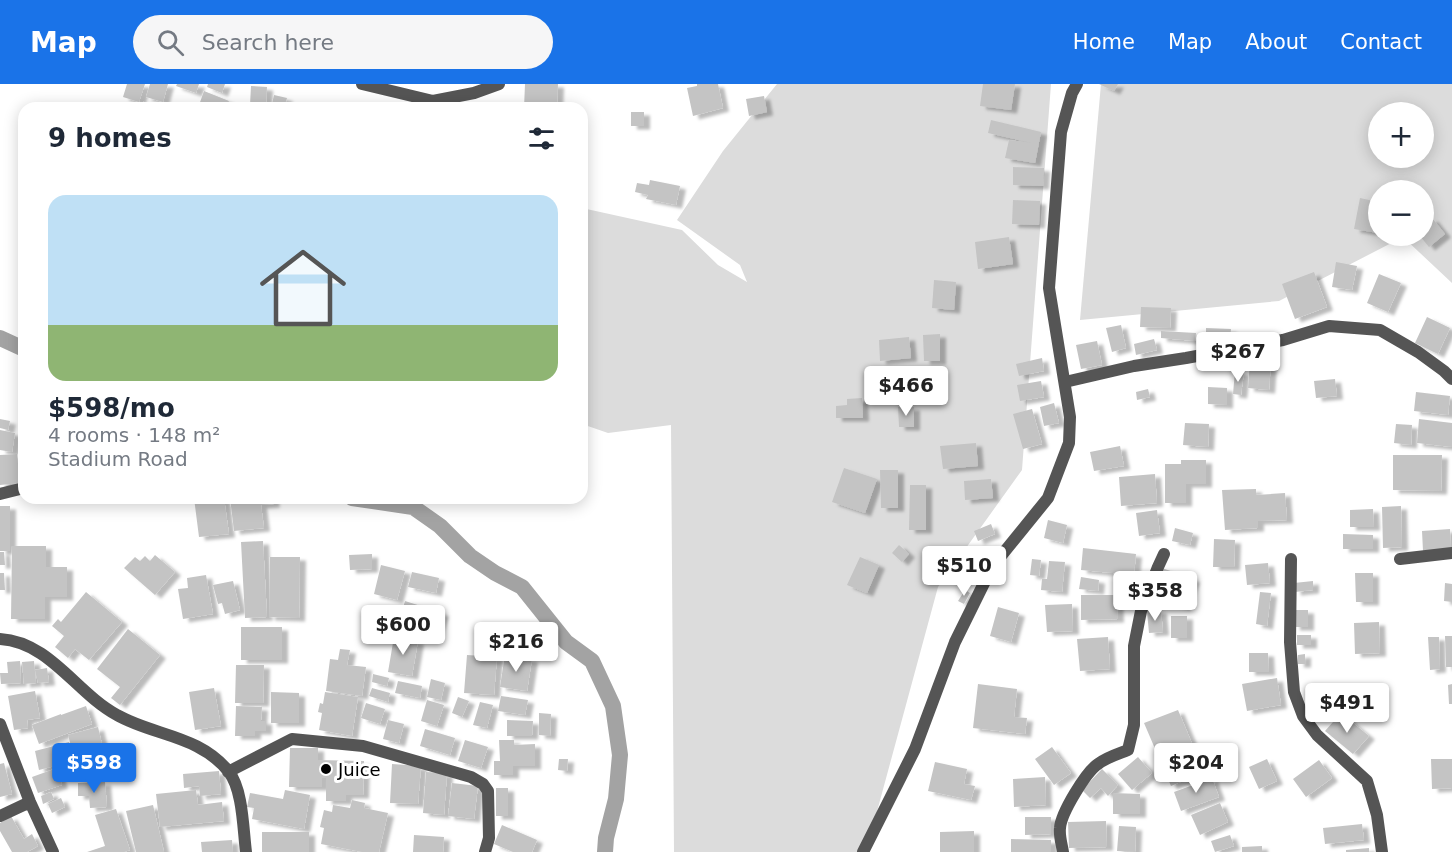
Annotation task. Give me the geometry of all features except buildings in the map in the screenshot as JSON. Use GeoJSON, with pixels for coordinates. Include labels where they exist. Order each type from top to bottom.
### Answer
{"type":"FeatureCollection","features":[{"type":"Feature","properties":{"kind":"street"},"geometry":{"type":"LineString","coordinates":[[362,84],[432,101],[474,93],[499,84]]}},
{"type":"Feature","properties":{"kind":"street"},"geometry":{"type":"LineString","coordinates":[[863,852],[915,748],[955,642],[992,567],[1048,498],[1069,443],[1070,417],[1049,288],[1061,132],[1072,93],[1077,84]]}},
{"type":"Feature","properties":{"kind":"street"},"geometry":{"type":"LineString","coordinates":[[1065,382],[1134,366],[1283,339],[1329,326],[1380,330],[1418,352],[1452,379]]}},
{"type":"Feature","properties":{"kind":"street"},"geometry":{"type":"LineString","coordinates":[[0,494],[18,490]]}},
{"type":"Feature","properties":{"kind":"street"},"geometry":{"type":"LineString","coordinates":[[1400,559],[1452,553]]}},
{"type":"Feature","properties":{"kind":"street"},"geometry":{"type":"LineString","coordinates":[[1063,852],[1060,829],[1064,812],[1072,798],[1095,765],[1128,750],[1134,725],[1134,646],[1141,611],[1164,554]]}},
{"type":"Feature","properties":{"kind":"street"},"geometry":{"type":"LineString","coordinates":[[1291,559],[1290,642],[1294,692],[1303,716],[1317,735],[1367,781],[1377,815],[1382,852]]}},
{"type":"Feature","properties":{"kind":"street"},"geometry":{"type":"LineString","coordinates":[[0,639],[16,641],[33,649],[112,712],[180,738],[210,754],[228,771],[237,787],[246,852]]}},
{"type":"Feature","properties":{"kind":"street"},"geometry":{"type":"LineString","coordinates":[[0,724],[30,802],[53,852]]}},
{"type":"Feature","properties":{"kind":"street"},"geometry":{"type":"LineString","coordinates":[[228,771],[292,740],[363,746],[471,777],[483,784],[488,791],[489,838],[485,852]]}},
{"type":"Feature","properties":{"kind":"street"},"geometry":{"type":"LineString","coordinates":[[0,816],[30,802]]}},
{"type":"Feature","properties":{"kind":"shaded area"},"geometry":{"type":"Polygon","coordinates":[[[777,84],[1051,84],[1022,470],[938,587],[866,852],[674,852],[671,425],[608,433],[588,426],[588,209],[682,230],[718,265],[747,282],[740,265],[677,220],[723,151],[777,84]]]}},
{"type":"Feature","properties":{"kind":"shaded area"},"geometry":{"type":"Polygon","coordinates":[[[1101,84],[1452,84],[1452,283],[1413,246],[1434,246],[1434,180],[1368,180],[1368,246],[1386,246],[1279,301],[1080,320],[1101,84]]]}},
{"type":"Feature","properties":{"kind":"waterway"},"geometry":{"type":"LineString","coordinates":[[0,338],[18,346]]}},
{"type":"Feature","properties":{"kind":"waterway"},"geometry":{"type":"LineString","coordinates":[[393,504],[413,507],[440,526],[470,556],[495,573],[522,587],[566,642],[592,661],[613,706],[620,755],[616,799],[606,838],[605,852]]}},
{"type":"Feature","properties":{"kind":"place","name":"Juice"},"geometry":{"type":"Point","coordinates":[326,769]}}]}
